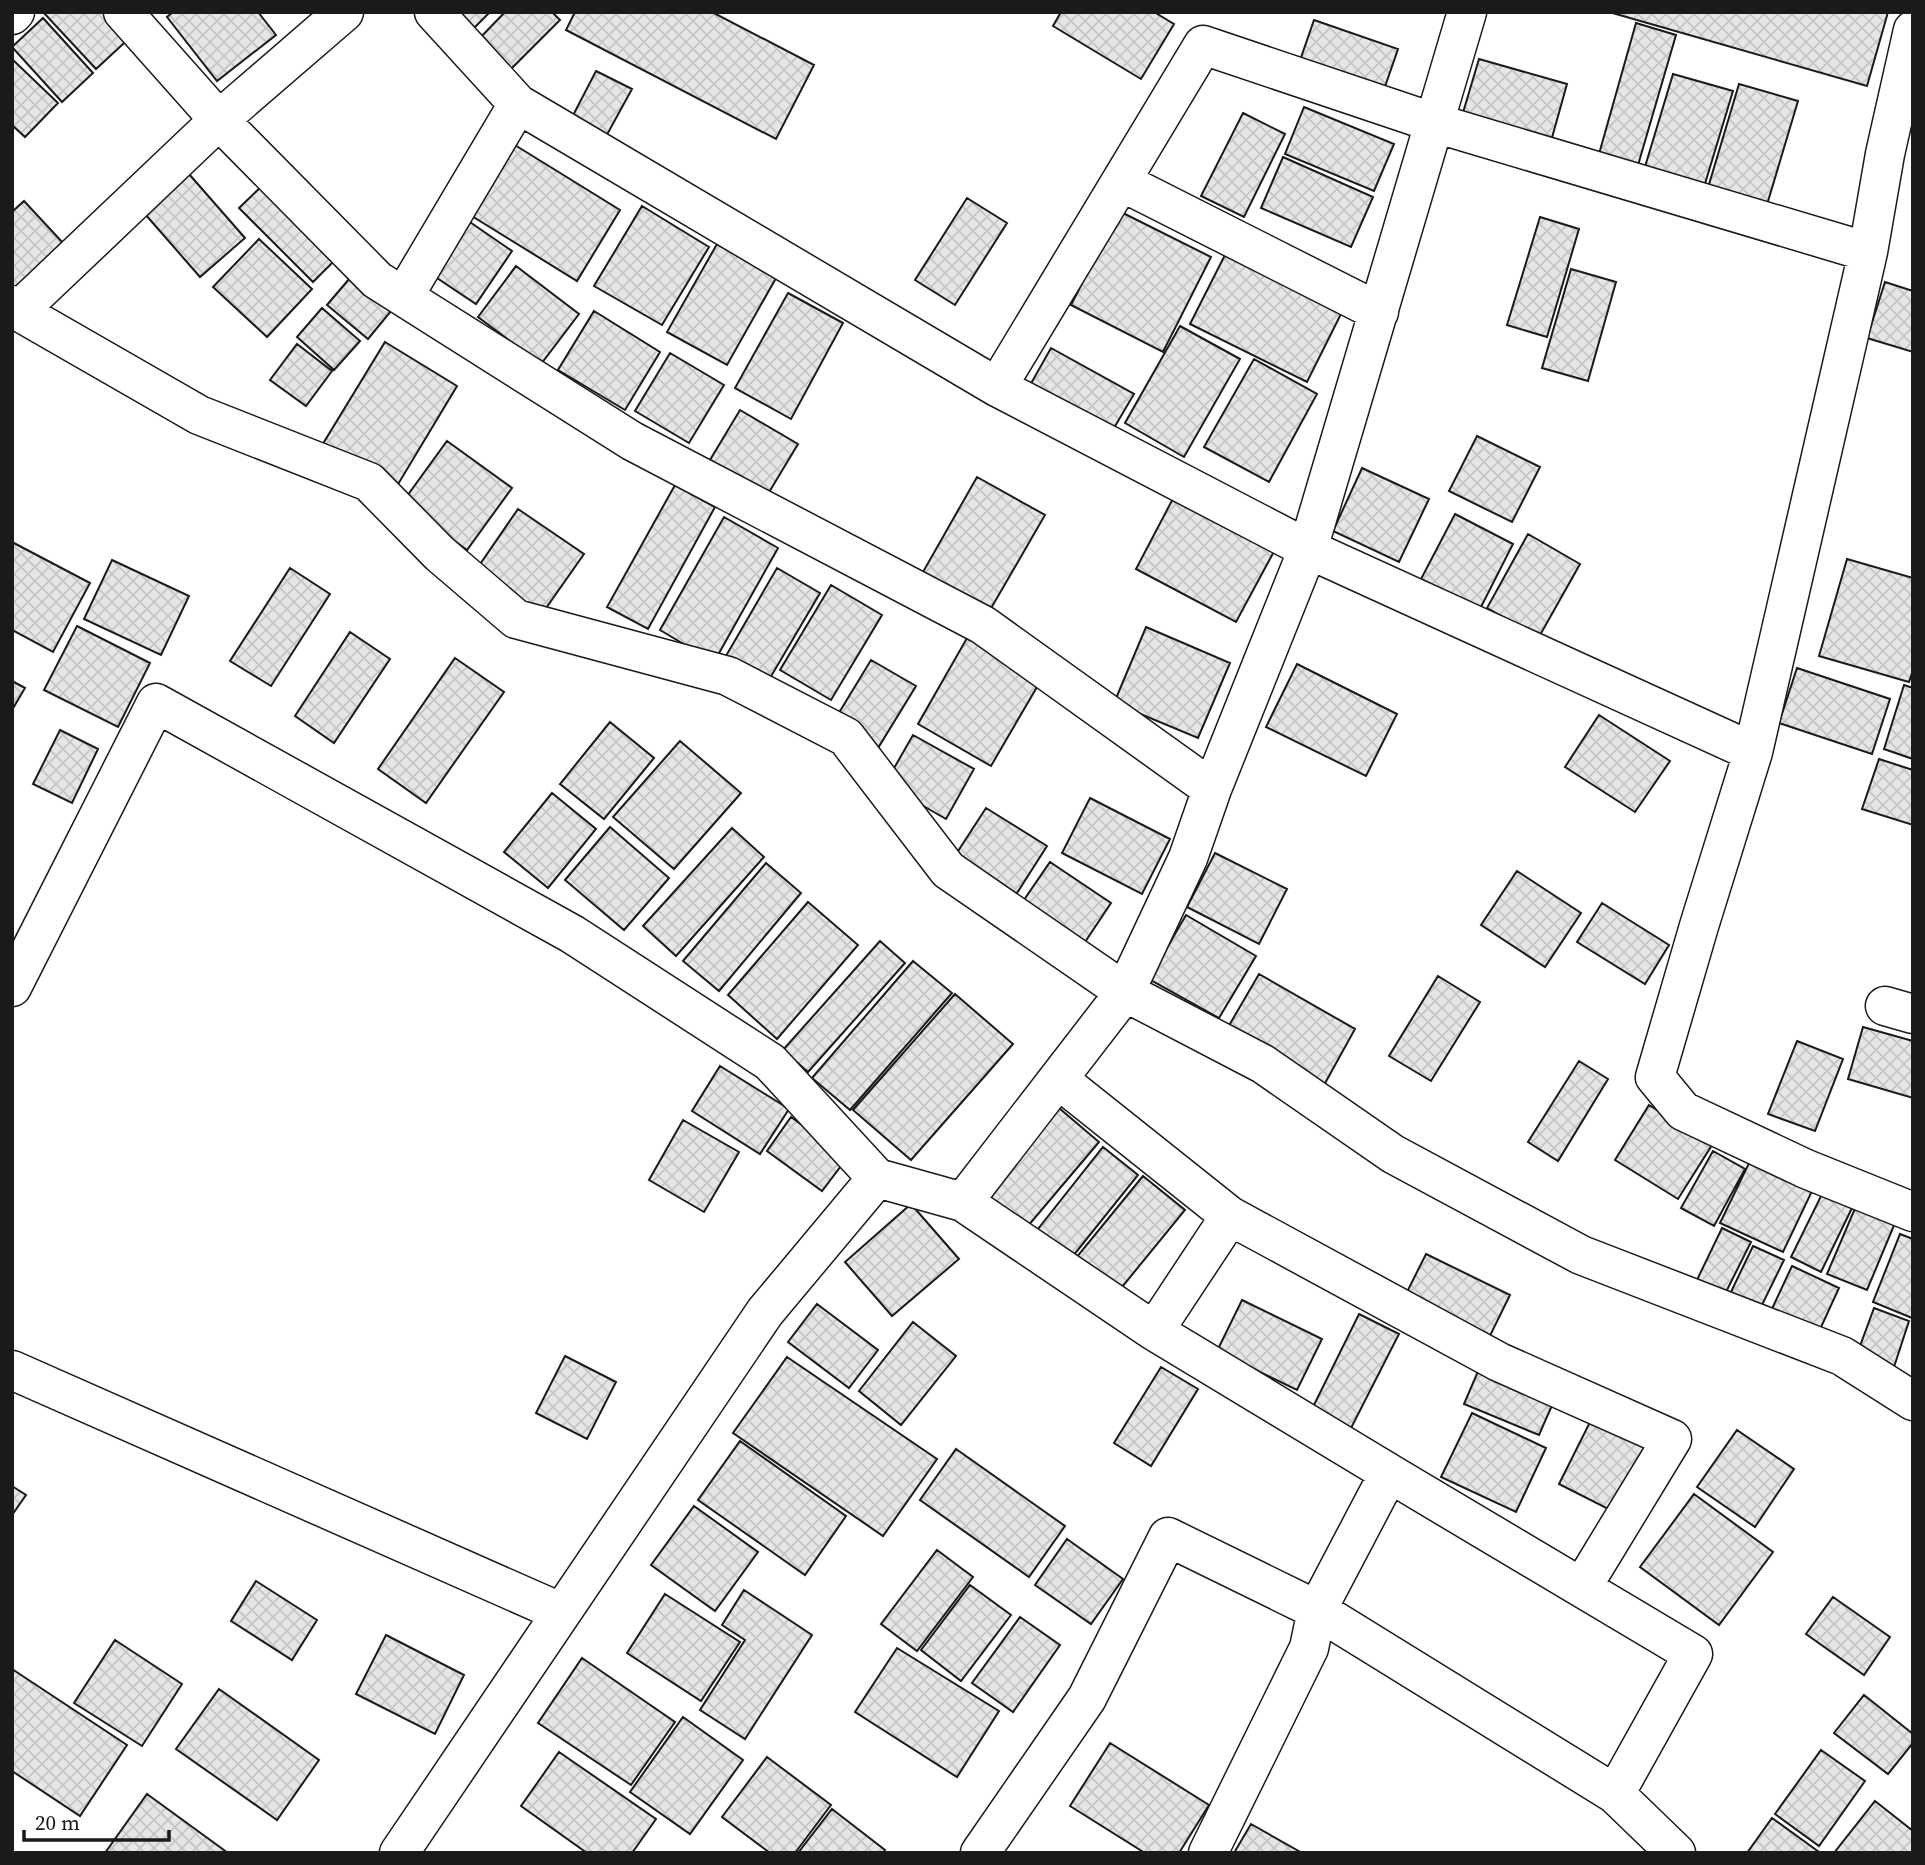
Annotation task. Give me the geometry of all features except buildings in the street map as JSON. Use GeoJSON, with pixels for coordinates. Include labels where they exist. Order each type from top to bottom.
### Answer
{"type":"FeatureCollection","features":[{"type":"Feature","properties":{"kind":"street"},"geometry":{"type":"LineString","coordinates":[[123,12],[219,120],[377,280],[632,442],[983,625],[1212,789]]}},
{"type":"Feature","properties":{"kind":"street"},"geometry":{"type":"LineString","coordinates":[[344,12],[219,120],[15,308],[199,415],[369,482],[440,554],[516,620],[728,676],[846,737],[948,870],[1125,992],[1263,1064],[1393,1154],[1581,1255],[1842,1356],[1913,1401]]}},
{"type":"Feature","properties":{"kind":"street"},"geometry":{"type":"LineString","coordinates":[[434,12],[519,104],[997,387],[1308,549],[1754,752]]}},
{"type":"Feature","properties":{"kind":"street"},"geometry":{"type":"LineString","coordinates":[[963,1202],[1125,992],[1188,858],[1212,789],[1308,549],[1467,12]]}},
{"type":"Feature","properties":{"kind":"street"},"geometry":{"type":"LineString","coordinates":[[1913,30],[1899,159],[1868,252],[1754,752],[1655,1077],[1683,1111],[1807,1169],[1913,1212]]}},
{"type":"Feature","properties":{"kind":"street"},"geometry":{"type":"LineString","coordinates":[[997,387],[1203,45],[1434,122],[1868,252]]}},
{"type":"Feature","properties":{"kind":"street"},"geometry":{"type":"LineString","coordinates":[[404,296],[519,104]]}},
{"type":"Feature","properties":{"kind":"street"},"geometry":{"type":"LineString","coordinates":[[1122,182],[1379,312]]}},
{"type":"Feature","properties":{"kind":"street"},"geometry":{"type":"LineString","coordinates":[[14,980],[156,703],[572,933],[771,1062],[877,1178],[963,1202],[1154,1331],[1693,1654],[1615,1794]]}},
{"type":"Feature","properties":{"kind":"street"},"geometry":{"type":"LineString","coordinates":[[1058,1079],[1230,1216],[1499,1362],[1672,1439],[1581,1587]]}},
{"type":"Feature","properties":{"kind":"street"},"geometry":{"type":"LineString","coordinates":[[399,1853],[765,1312],[877,1178]]}},
{"type":"Feature","properties":{"kind":"street"},"geometry":{"type":"LineString","coordinates":[[1154,1331],[1230,1216]]}},
{"type":"Feature","properties":{"kind":"street"},"geometry":{"type":"LineString","coordinates":[[12,1370],[560,1612]]}},
{"type":"Feature","properties":{"kind":"street"},"geometry":{"type":"LineString","coordinates":[[1208,1853],[1309,1648],[1318,1610],[1389,1473]]}},
{"type":"Feature","properties":{"kind":"street"},"geometry":{"type":"LineString","coordinates":[[980,1853],[1087,1699],[1168,1537],[1318,1610],[1615,1794],[1676,1853]]}}]}
